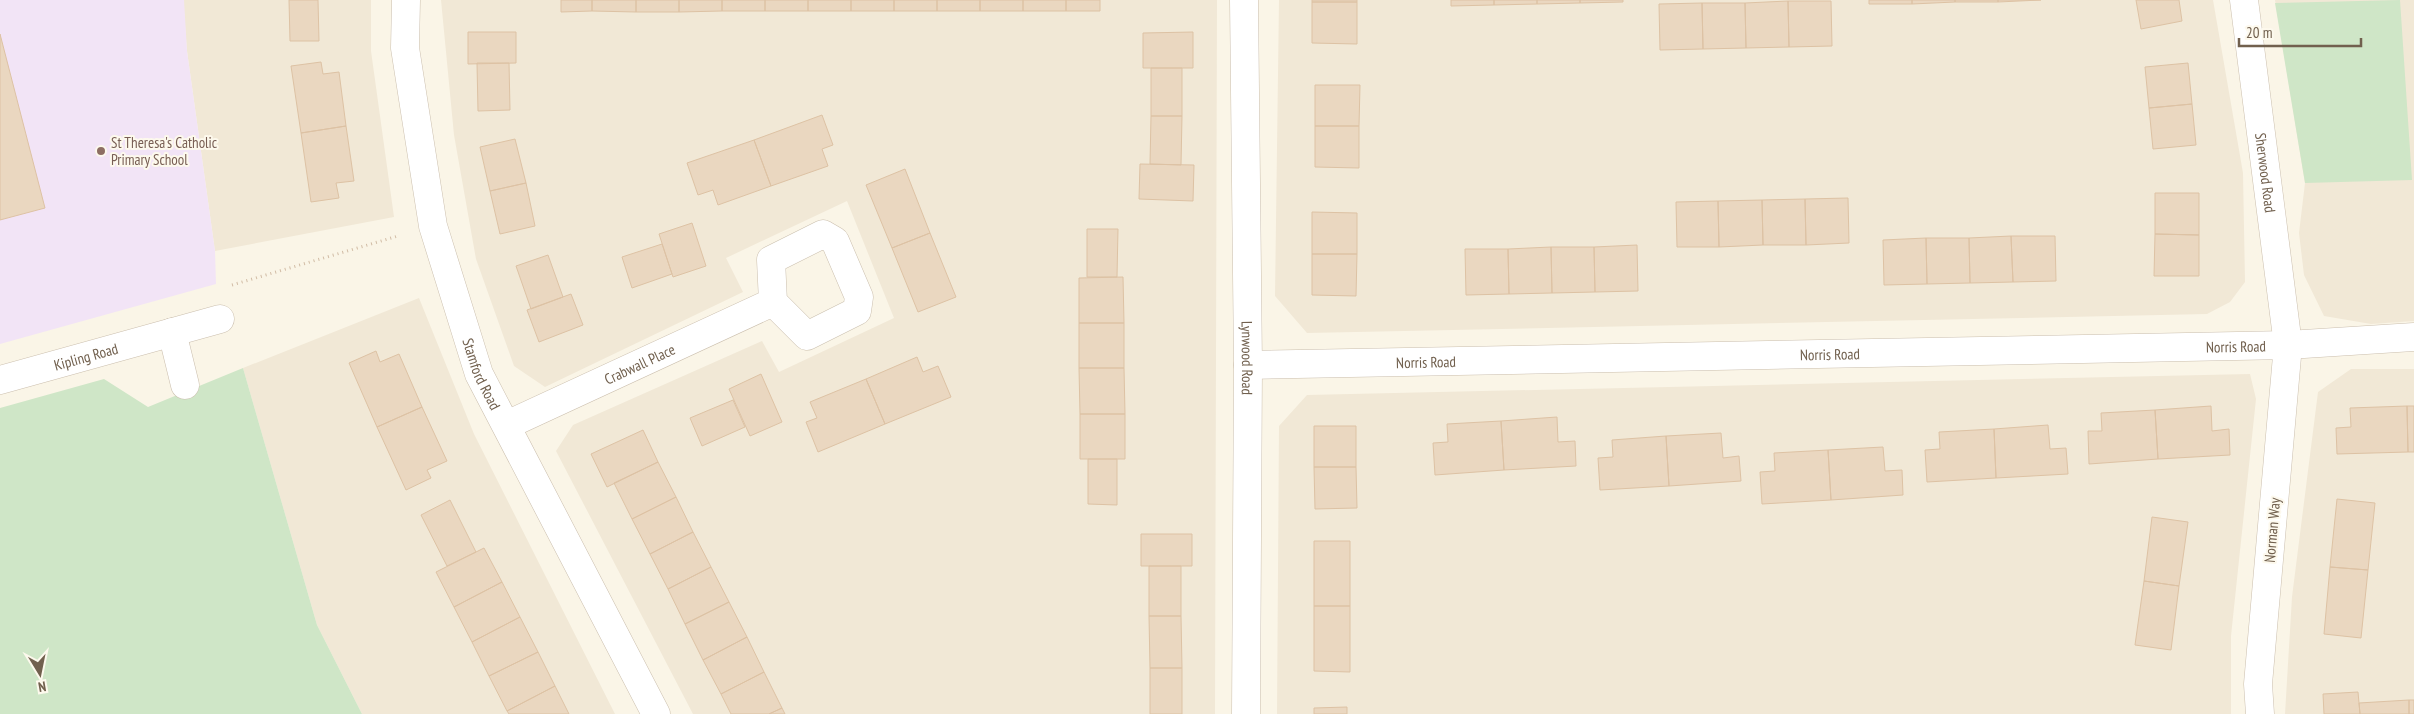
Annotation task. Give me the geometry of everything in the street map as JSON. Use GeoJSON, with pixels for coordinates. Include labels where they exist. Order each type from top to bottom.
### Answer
{"type":"FeatureCollection","features":[{"type":"Feature","properties":{"kind":"street","name":"Stamford Road"},"geometry":{"type":"LineString","coordinates":[[406,0],[405,48],[433,226],[480,374],[656,714]]}},
{"type":"Feature","properties":{"kind":"street","name":"Lynwood Road"},"geometry":{"type":"LineString","coordinates":[[1244,0],[1248,366],[1246,714]]}},
{"type":"Feature","properties":{"kind":"street","name":"Sherwood Road"},"geometry":{"type":"LineString","coordinates":[[2244,0],[2288,345]]}},
{"type":"Feature","properties":{"kind":"street","name":"Crabwall Place"},"geometry":{"type":"LineString","coordinates":[[507,425],[773,302]]}},
{"type":"Feature","properties":{"kind":"street","name":"Kipling Road"},"geometry":{"type":"LineString","coordinates":[[0,380],[220,319]]}},
{"type":"Feature","properties":{"kind":"street"},"geometry":{"type":"LineString","coordinates":[[172,332],[185,385]]}},
{"type":"Feature","properties":{"kind":"street","name":"Norris Road"},"geometry":{"type":"LineString","coordinates":[[1248,366],[2288,345],[2414,338]]}},
{"type":"Feature","properties":{"kind":"street","name":"Norman Way"},"geometry":{"type":"LineString","coordinates":[[2260,714],[2258,684],[2288,345]]}},
{"type":"Feature","properties":{"kind":"path"},"geometry":{"type":"LineString","coordinates":[[220,319],[220,291],[240,281],[433,226]]}},
{"type":"Feature","properties":{"kind":"shaded area","name":"St Theresa's Catholic Primary School"},"geometry":{"type":"Polygon","coordinates":[[[0,0],[184,0],[187,51],[215,251],[216,284],[0,344],[0,0]]]}},
{"type":"Feature","properties":{"kind":"shaded area"},"geometry":{"type":"Polygon","coordinates":[[[183,0],[371,0],[371,51],[394,217],[215,251],[187,51],[183,0]]]}},
{"type":"Feature","properties":{"kind":"shaded area"},"geometry":{"type":"Polygon","coordinates":[[[441,0],[1217,0],[1215,714],[693,714],[556,451],[573,425],[762,341],[779,372],[894,318],[847,201],[726,258],[743,292],[545,387],[514,366],[476,259],[454,135],[441,0]]]}},
{"type":"Feature","properties":{"kind":"shaded area"},"geometry":{"type":"Polygon","coordinates":[[[1279,0],[2213,0],[2243,173],[2245,282],[2230,302],[2207,314],[1307,333],[1275,296],[1279,0]]]}},
{"type":"Feature","properties":{"kind":"shaded area"},"geometry":{"type":"Polygon","coordinates":[[[2275,0],[2414,0],[2414,321],[2371,324],[2324,316],[2304,275],[2299,233],[2305,183],[2275,0]]]}},
{"type":"Feature","properties":{"kind":"shaded area"},"geometry":{"type":"Polygon","coordinates":[[[419,298],[474,434],[615,714],[362,714],[317,625],[243,368],[419,298]]]}},
{"type":"Feature","properties":{"kind":"shaded area"},"geometry":{"type":"Polygon","coordinates":[[[2351,369],[2414,369],[2414,714],[2285,714],[2292,597],[2318,392],[2351,369]]]}},
{"type":"Feature","properties":{"kind":"shaded area"},"geometry":{"type":"Polygon","coordinates":[[[2250,374],[2256,399],[2231,636],[2231,714],[1277,714],[1279,426],[1307,395],[2250,374]]]}},
{"type":"Feature","properties":{"kind":"green space"},"geometry":{"type":"Polygon","coordinates":[[[2400,0],[2412,180],[2305,183],[2275,3],[2400,0]]]}},
{"type":"Feature","properties":{"kind":"green space"},"geometry":{"type":"Polygon","coordinates":[[[243,368],[317,625],[362,714],[0,714],[0,408],[104,379],[148,407],[243,368]]]}},
{"type":"Feature","properties":{"kind":"building"},"geometry":{"type":"Polygon","coordinates":[[[289,0],[318,0],[319,41],[290,41],[289,0]]]}},
{"type":"Feature","properties":{"kind":"building"},"geometry":{"type":"Polygon","coordinates":[[[561,0],[592,0],[592,11],[561,12],[561,0]]]}},
{"type":"Feature","properties":{"kind":"building"},"geometry":{"type":"Polygon","coordinates":[[[592,0],[636,0],[636,12],[592,11],[592,0]]]}},
{"type":"Feature","properties":{"kind":"building"},"geometry":{"type":"Polygon","coordinates":[[[636,0],[679,0],[679,12],[636,12],[636,0]]]}},
{"type":"Feature","properties":{"kind":"building"},"geometry":{"type":"Polygon","coordinates":[[[679,0],[722,0],[722,11],[679,12],[679,0]]]}},
{"type":"Feature","properties":{"kind":"building"},"geometry":{"type":"Polygon","coordinates":[[[722,0],[765,0],[765,11],[722,11],[722,0]]]}},
{"type":"Feature","properties":{"kind":"building"},"geometry":{"type":"Polygon","coordinates":[[[765,0],[808,0],[808,11],[765,11],[765,0]]]}},
{"type":"Feature","properties":{"kind":"building"},"geometry":{"type":"Polygon","coordinates":[[[808,0],[851,0],[851,11],[808,11],[808,0]]]}},
{"type":"Feature","properties":{"kind":"building"},"geometry":{"type":"Polygon","coordinates":[[[851,0],[894,0],[894,11],[851,11],[851,0]]]}},
{"type":"Feature","properties":{"kind":"building"},"geometry":{"type":"Polygon","coordinates":[[[894,0],[937,0],[937,11],[894,11],[894,0]]]}},
{"type":"Feature","properties":{"kind":"building"},"geometry":{"type":"Polygon","coordinates":[[[937,0],[980,0],[980,11],[937,11],[937,0]]]}},
{"type":"Feature","properties":{"kind":"building"},"geometry":{"type":"Polygon","coordinates":[[[980,0],[1023,0],[1023,11],[980,11],[980,0]]]}},
{"type":"Feature","properties":{"kind":"building"},"geometry":{"type":"Polygon","coordinates":[[[1023,0],[1066,0],[1066,11],[1023,11],[1023,0]]]}},
{"type":"Feature","properties":{"kind":"building"},"geometry":{"type":"Polygon","coordinates":[[[1066,0],[1100,0],[1100,11],[1066,11],[1066,0]]]}},
{"type":"Feature","properties":{"kind":"building"},"geometry":{"type":"Polygon","coordinates":[[[1312,0],[1357,0],[1357,2],[1312,2],[1312,0]]]}},
{"type":"Feature","properties":{"kind":"building"},"geometry":{"type":"Polygon","coordinates":[[[1451,0],[1494,0],[1494,5],[1451,6],[1451,0]]]}},
{"type":"Feature","properties":{"kind":"building"},"geometry":{"type":"Polygon","coordinates":[[[1494,0],[1537,0],[1537,4],[1494,5],[1494,0]]]}},
{"type":"Feature","properties":{"kind":"building"},"geometry":{"type":"Polygon","coordinates":[[[1537,0],[1580,0],[1580,3],[1537,4],[1537,0]]]}},
{"type":"Feature","properties":{"kind":"building"},"geometry":{"type":"Polygon","coordinates":[[[1580,0],[1623,0],[1623,2],[1580,3],[1580,0]]]}},
{"type":"Feature","properties":{"kind":"building"},"geometry":{"type":"Polygon","coordinates":[[[1869,0],[1912,0],[1912,4],[1869,4],[1869,0]]]}},
{"type":"Feature","properties":{"kind":"building"},"geometry":{"type":"Polygon","coordinates":[[[1912,0],[1955,0],[1955,2],[1912,4],[1912,0]]]}},
{"type":"Feature","properties":{"kind":"building"},"geometry":{"type":"Polygon","coordinates":[[[1955,0],[1998,0],[1998,2],[1955,2],[1955,0]]]}},
{"type":"Feature","properties":{"kind":"building"},"geometry":{"type":"Polygon","coordinates":[[[1998,0],[2041,0],[1998,2],[1998,0]]]}},
{"type":"Feature","properties":{"kind":"building"},"geometry":{"type":"Polygon","coordinates":[[[2136,0],[2179,0],[2182,21],[2141,29],[2136,0]]]}},
{"type":"Feature","properties":{"kind":"building"},"geometry":{"type":"Polygon","coordinates":[[[1788,1],[1831,1],[1832,46],[1789,47],[1788,1]]]}},
{"type":"Feature","properties":{"kind":"building"},"geometry":{"type":"Polygon","coordinates":[[[1788,1],[1789,47],[1746,48],[1745,3],[1788,1]]]}},
{"type":"Feature","properties":{"kind":"building"},"geometry":{"type":"Polygon","coordinates":[[[1312,2],[1357,2],[1357,44],[1312,43],[1312,2]]]}},
{"type":"Feature","properties":{"kind":"building"},"geometry":{"type":"Polygon","coordinates":[[[1702,3],[1703,49],[1660,50],[1659,4],[1702,3]]]}},
{"type":"Feature","properties":{"kind":"building"},"geometry":{"type":"Polygon","coordinates":[[[1702,3],[1745,3],[1746,48],[1703,49],[1702,3]]]}},
{"type":"Feature","properties":{"kind":"building"},"geometry":{"type":"Polygon","coordinates":[[[468,32],[516,32],[516,63],[468,64],[468,32]]]}},
{"type":"Feature","properties":{"kind":"building"},"geometry":{"type":"Polygon","coordinates":[[[1193,32],[1193,68],[1143,68],[1143,33],[1193,32]]]}},
{"type":"Feature","properties":{"kind":"building"},"geometry":{"type":"Polygon","coordinates":[[[0,34],[45,208],[0,220],[0,34]]]}},
{"type":"Feature","properties":{"kind":"building"},"geometry":{"type":"Polygon","coordinates":[[[321,62],[323,74],[339,72],[346,126],[301,133],[291,66],[321,62]]]}},
{"type":"Feature","properties":{"kind":"building"},"geometry":{"type":"Polygon","coordinates":[[[477,63],[509,63],[510,110],[478,111],[477,63]]]}},
{"type":"Feature","properties":{"kind":"building"},"geometry":{"type":"Polygon","coordinates":[[[2188,63],[2192,104],[2149,108],[2145,67],[2188,63]]]}},
{"type":"Feature","properties":{"kind":"building"},"geometry":{"type":"Polygon","coordinates":[[[1151,68],[1182,68],[1182,116],[1151,116],[1151,68]]]}},
{"type":"Feature","properties":{"kind":"building"},"geometry":{"type":"Polygon","coordinates":[[[1315,85],[1360,85],[1359,126],[1315,126],[1315,85]]]}},
{"type":"Feature","properties":{"kind":"building"},"geometry":{"type":"Polygon","coordinates":[[[2192,104],[2196,145],[2153,149],[2149,108],[2192,104]]]}},
{"type":"Feature","properties":{"kind":"building"},"geometry":{"type":"Polygon","coordinates":[[[822,115],[833,145],[822,149],[828,166],[771,186],[754,140],[822,115]]]}},
{"type":"Feature","properties":{"kind":"building"},"geometry":{"type":"Polygon","coordinates":[[[1151,116],[1182,116],[1181,165],[1150,164],[1151,116]]]}},
{"type":"Feature","properties":{"kind":"building"},"geometry":{"type":"Polygon","coordinates":[[[346,126],[354,181],[336,183],[339,198],[311,202],[301,133],[346,126]]]}},
{"type":"Feature","properties":{"kind":"building"},"geometry":{"type":"Polygon","coordinates":[[[1315,126],[1359,126],[1359,168],[1315,167],[1315,126]]]}},
{"type":"Feature","properties":{"kind":"building"},"geometry":{"type":"Polygon","coordinates":[[[515,139],[526,183],[490,191],[480,147],[515,139]]]}},
{"type":"Feature","properties":{"kind":"building"},"geometry":{"type":"Polygon","coordinates":[[[754,140],[771,186],[718,205],[713,190],[698,195],[687,163],[754,140]]]}},
{"type":"Feature","properties":{"kind":"building"},"geometry":{"type":"Polygon","coordinates":[[[1140,164],[1194,165],[1193,201],[1139,199],[1140,164]]]}},
{"type":"Feature","properties":{"kind":"building"},"geometry":{"type":"Polygon","coordinates":[[[905,169],[930,233],[892,248],[866,185],[905,169]]]}},
{"type":"Feature","properties":{"kind":"building"},"geometry":{"type":"Polygon","coordinates":[[[526,183],[535,226],[500,234],[490,191],[526,183]]]}},
{"type":"Feature","properties":{"kind":"building"},"geometry":{"type":"Polygon","coordinates":[[[2155,193],[2199,193],[2199,235],[2155,234],[2155,193]]]}},
{"type":"Feature","properties":{"kind":"building"},"geometry":{"type":"Polygon","coordinates":[[[1848,198],[1849,243],[1806,245],[1805,199],[1848,198]]]}},
{"type":"Feature","properties":{"kind":"building"},"geometry":{"type":"Polygon","coordinates":[[[1805,199],[1806,245],[1763,245],[1762,200],[1805,199]]]}},
{"type":"Feature","properties":{"kind":"building"},"geometry":{"type":"Polygon","coordinates":[[[1762,200],[1763,245],[1719,247],[1718,201],[1762,200]]]}},
{"type":"Feature","properties":{"kind":"building"},"geometry":{"type":"Polygon","coordinates":[[[1718,201],[1719,247],[1677,247],[1676,202],[1718,201]]]}},
{"type":"Feature","properties":{"kind":"building"},"geometry":{"type":"Polygon","coordinates":[[[1312,212],[1357,213],[1357,254],[1312,254],[1312,212]]]}},
{"type":"Feature","properties":{"kind":"building"},"geometry":{"type":"Polygon","coordinates":[[[692,223],[706,266],[673,277],[659,234],[692,223]]]}},
{"type":"Feature","properties":{"kind":"building"},"geometry":{"type":"Polygon","coordinates":[[[1087,229],[1118,229],[1117,277],[1087,277],[1087,229]]]}},
{"type":"Feature","properties":{"kind":"building"},"geometry":{"type":"Polygon","coordinates":[[[930,233],[956,297],[918,312],[892,248],[930,233]]]}},
{"type":"Feature","properties":{"kind":"building"},"geometry":{"type":"Polygon","coordinates":[[[2155,234],[2199,235],[2199,276],[2154,276],[2155,234]]]}},
{"type":"Feature","properties":{"kind":"building"},"geometry":{"type":"Polygon","coordinates":[[[2011,236],[2055,236],[2056,281],[2013,282],[2011,236]]]}},
{"type":"Feature","properties":{"kind":"building"},"geometry":{"type":"Polygon","coordinates":[[[2011,236],[2013,282],[1970,283],[1969,238],[2011,236]]]}},
{"type":"Feature","properties":{"kind":"building"},"geometry":{"type":"Polygon","coordinates":[[[1926,238],[1927,284],[1884,285],[1883,240],[1926,238]]]}},
{"type":"Feature","properties":{"kind":"building"},"geometry":{"type":"Polygon","coordinates":[[[1926,238],[1969,238],[1970,283],[1927,284],[1926,238]]]}},
{"type":"Feature","properties":{"kind":"building"},"geometry":{"type":"Polygon","coordinates":[[[662,244],[672,274],[632,288],[622,257],[662,244]]]}},
{"type":"Feature","properties":{"kind":"building"},"geometry":{"type":"Polygon","coordinates":[[[1637,245],[1638,291],[1595,292],[1594,247],[1637,245]]]}},
{"type":"Feature","properties":{"kind":"building"},"geometry":{"type":"Polygon","coordinates":[[[1551,247],[1552,293],[1509,294],[1508,249],[1551,247]]]}},
{"type":"Feature","properties":{"kind":"building"},"geometry":{"type":"Polygon","coordinates":[[[1551,247],[1594,247],[1595,292],[1552,293],[1551,247]]]}},
{"type":"Feature","properties":{"kind":"building"},"geometry":{"type":"Polygon","coordinates":[[[1465,249],[1508,249],[1509,294],[1466,295],[1465,249]]]}},
{"type":"Feature","properties":{"kind":"building"},"geometry":{"type":"Polygon","coordinates":[[[1312,254],[1357,254],[1356,296],[1312,295],[1312,254]]]}},
{"type":"Feature","properties":{"kind":"building"},"geometry":{"type":"Polygon","coordinates":[[[548,255],[563,297],[531,309],[516,266],[548,255]]]}},
{"type":"Feature","properties":{"kind":"building"},"geometry":{"type":"Polygon","coordinates":[[[1123,277],[1124,323],[1079,323],[1079,278],[1123,277]]]}},
{"type":"Feature","properties":{"kind":"building"},"geometry":{"type":"Polygon","coordinates":[[[571,294],[583,325],[539,342],[527,310],[571,294]]]}},
{"type":"Feature","properties":{"kind":"building"},"geometry":{"type":"Polygon","coordinates":[[[1079,323],[1124,323],[1124,368],[1079,368],[1079,323]]]}},
{"type":"Feature","properties":{"kind":"building"},"geometry":{"type":"Polygon","coordinates":[[[376,351],[380,362],[399,354],[422,407],[377,427],[349,363],[376,351]]]}},
{"type":"Feature","properties":{"kind":"building"},"geometry":{"type":"Polygon","coordinates":[[[917,357],[923,372],[938,366],[951,397],[885,424],[866,379],[917,357]]]}},
{"type":"Feature","properties":{"kind":"building"},"geometry":{"type":"Polygon","coordinates":[[[1079,368],[1124,368],[1125,414],[1080,414],[1079,368]]]}},
{"type":"Feature","properties":{"kind":"building"},"geometry":{"type":"Polygon","coordinates":[[[761,374],[782,422],[750,436],[729,389],[761,374]]]}},
{"type":"Feature","properties":{"kind":"building"},"geometry":{"type":"Polygon","coordinates":[[[866,379],[885,424],[818,452],[806,422],[817,418],[810,402],[866,379]]]}},
{"type":"Feature","properties":{"kind":"building"},"geometry":{"type":"Polygon","coordinates":[[[733,400],[745,427],[702,446],[690,418],[733,400]]]}},
{"type":"Feature","properties":{"kind":"building"},"geometry":{"type":"Polygon","coordinates":[[[2211,406],[2212,431],[2229,429],[2230,455],[2158,459],[2155,410],[2211,406]]]}},
{"type":"Feature","properties":{"kind":"building"},"geometry":{"type":"Polygon","coordinates":[[[2407,406],[2408,452],[2337,454],[2336,428],[2351,427],[2350,408],[2407,406]]]}},
{"type":"Feature","properties":{"kind":"building"},"geometry":{"type":"Polygon","coordinates":[[[2407,406],[2414,406],[2414,452],[2408,452],[2407,406]]]}},
{"type":"Feature","properties":{"kind":"building"},"geometry":{"type":"Polygon","coordinates":[[[422,407],[447,461],[427,470],[431,478],[406,490],[377,427],[422,407]]]}},
{"type":"Feature","properties":{"kind":"building"},"geometry":{"type":"Polygon","coordinates":[[[2155,410],[2158,459],[2089,464],[2088,431],[2102,431],[2101,413],[2155,410]]]}},
{"type":"Feature","properties":{"kind":"building"},"geometry":{"type":"Polygon","coordinates":[[[1080,414],[1125,414],[1125,459],[1080,459],[1080,414]]]}},
{"type":"Feature","properties":{"kind":"building"},"geometry":{"type":"Polygon","coordinates":[[[1557,417],[1558,442],[1575,441],[1576,466],[1504,470],[1501,421],[1557,417]]]}},
{"type":"Feature","properties":{"kind":"building"},"geometry":{"type":"Polygon","coordinates":[[[1501,421],[1504,470],[1435,475],[1433,443],[1448,442],[1447,424],[1501,421]]]}},
{"type":"Feature","properties":{"kind":"building"},"geometry":{"type":"Polygon","coordinates":[[[2048,425],[2050,449],[2066,448],[2068,474],[1996,478],[1994,429],[2048,425]]]}},
{"type":"Feature","properties":{"kind":"building"},"geometry":{"type":"Polygon","coordinates":[[[1314,426],[1356,426],[1356,467],[1314,467],[1314,426]]]}},
{"type":"Feature","properties":{"kind":"building"},"geometry":{"type":"Polygon","coordinates":[[[1994,429],[1996,478],[1927,482],[1925,450],[1940,449],[1939,432],[1994,429]]]}},
{"type":"Feature","properties":{"kind":"building"},"geometry":{"type":"Polygon","coordinates":[[[643,430],[658,462],[607,487],[591,454],[643,430]]]}},
{"type":"Feature","properties":{"kind":"building"},"geometry":{"type":"Polygon","coordinates":[[[1721,433],[1723,458],[1739,456],[1741,481],[1669,486],[1666,436],[1721,433]]]}},
{"type":"Feature","properties":{"kind":"building"},"geometry":{"type":"Polygon","coordinates":[[[1666,436],[1669,486],[1600,490],[1598,458],[1613,457],[1612,440],[1666,436]]]}},
{"type":"Feature","properties":{"kind":"building"},"geometry":{"type":"Polygon","coordinates":[[[1883,447],[1885,471],[1902,470],[1903,495],[1831,500],[1828,450],[1883,447]]]}},
{"type":"Feature","properties":{"kind":"building"},"geometry":{"type":"Polygon","coordinates":[[[1828,450],[1831,500],[1762,504],[1760,472],[1775,471],[1774,453],[1828,450]]]}},
{"type":"Feature","properties":{"kind":"building"},"geometry":{"type":"Polygon","coordinates":[[[1088,459],[1117,459],[1117,505],[1088,504],[1088,459]]]}},
{"type":"Feature","properties":{"kind":"building"},"geometry":{"type":"Polygon","coordinates":[[[658,462],[676,497],[632,519],[614,483],[658,462]]]}},
{"type":"Feature","properties":{"kind":"building"},"geometry":{"type":"Polygon","coordinates":[[[1314,467],[1356,467],[1357,508],[1315,509],[1314,467]]]}},
{"type":"Feature","properties":{"kind":"building"},"geometry":{"type":"Polygon","coordinates":[[[676,497],[693,532],[650,554],[632,519],[676,497]]]}},
{"type":"Feature","properties":{"kind":"building"},"geometry":{"type":"Polygon","coordinates":[[[2337,499],[2375,503],[2368,570],[2330,567],[2337,499]]]}},
{"type":"Feature","properties":{"kind":"building"},"geometry":{"type":"Polygon","coordinates":[[[450,500],[476,552],[447,566],[421,515],[450,500]]]}},
{"type":"Feature","properties":{"kind":"building"},"geometry":{"type":"Polygon","coordinates":[[[2152,517],[2188,522],[2179,586],[2144,581],[2152,517]]]}},
{"type":"Feature","properties":{"kind":"building"},"geometry":{"type":"Polygon","coordinates":[[[693,532],[711,567],[668,589],[650,554],[693,532]]]}},
{"type":"Feature","properties":{"kind":"building"},"geometry":{"type":"Polygon","coordinates":[[[1141,534],[1192,534],[1192,566],[1141,566],[1141,534]]]}},
{"type":"Feature","properties":{"kind":"building"},"geometry":{"type":"Polygon","coordinates":[[[1314,541],[1350,541],[1350,606],[1314,606],[1314,541]]]}},
{"type":"Feature","properties":{"kind":"building"},"geometry":{"type":"Polygon","coordinates":[[[484,548],[502,582],[454,607],[436,572],[484,548]]]}},
{"type":"Feature","properties":{"kind":"building"},"geometry":{"type":"Polygon","coordinates":[[[1149,566],[1181,566],[1181,616],[1149,616],[1149,566]]]}},
{"type":"Feature","properties":{"kind":"building"},"geometry":{"type":"Polygon","coordinates":[[[711,567],[729,602],[685,624],[668,589],[711,567]]]}},
{"type":"Feature","properties":{"kind":"building"},"geometry":{"type":"Polygon","coordinates":[[[2330,567],[2368,570],[2361,638],[2324,634],[2330,567]]]}},
{"type":"Feature","properties":{"kind":"building"},"geometry":{"type":"Polygon","coordinates":[[[2144,581],[2179,586],[2171,650],[2135,645],[2144,581]]]}},
{"type":"Feature","properties":{"kind":"building"},"geometry":{"type":"Polygon","coordinates":[[[502,582],[520,617],[472,642],[454,607],[502,582]]]}},
{"type":"Feature","properties":{"kind":"building"},"geometry":{"type":"Polygon","coordinates":[[[729,602],[747,637],[703,660],[685,624],[729,602]]]}},
{"type":"Feature","properties":{"kind":"building"},"geometry":{"type":"Polygon","coordinates":[[[1314,606],[1350,606],[1350,672],[1314,671],[1314,606]]]}},
{"type":"Feature","properties":{"kind":"building"},"geometry":{"type":"Polygon","coordinates":[[[1149,616],[1181,616],[1182,668],[1150,668],[1149,616]]]}},
{"type":"Feature","properties":{"kind":"building"},"geometry":{"type":"Polygon","coordinates":[[[520,617],[538,652],[489,676],[472,642],[520,617]]]}},
{"type":"Feature","properties":{"kind":"building"},"geometry":{"type":"Polygon","coordinates":[[[747,637],[764,672],[721,694],[703,660],[747,637]]]}},
{"type":"Feature","properties":{"kind":"building"},"geometry":{"type":"Polygon","coordinates":[[[538,652],[555,686],[507,711],[489,676],[538,652]]]}},
{"type":"Feature","properties":{"kind":"building"},"geometry":{"type":"Polygon","coordinates":[[[1150,668],[1182,668],[1182,714],[1150,714],[1150,668]]]}},
{"type":"Feature","properties":{"kind":"building"},"geometry":{"type":"Polygon","coordinates":[[[764,672],[782,708],[769,714],[731,714],[721,694],[764,672]]]}},
{"type":"Feature","properties":{"kind":"building"},"geometry":{"type":"Polygon","coordinates":[[[555,686],[569,714],[509,714],[507,711],[555,686]]]}},
{"type":"Feature","properties":{"kind":"building"},"geometry":{"type":"Polygon","coordinates":[[[2358,692],[2360,714],[2324,714],[2323,694],[2358,692]]]}},
{"type":"Feature","properties":{"kind":"building"},"geometry":{"type":"Polygon","coordinates":[[[2409,700],[2409,714],[2360,714],[2359,703],[2409,700]]]}},
{"type":"Feature","properties":{"kind":"building"},"geometry":{"type":"Polygon","coordinates":[[[2409,700],[2414,700],[2414,714],[2409,714],[2409,700]]]}},
{"type":"Feature","properties":{"kind":"building"},"geometry":{"type":"Polygon","coordinates":[[[1347,707],[1347,714],[1314,714],[1314,708],[1347,707]]]}},
{"type":"Feature","properties":{"kind":"building"},"geometry":{"type":"Polygon","coordinates":[[[782,708],[785,714],[769,714],[782,708]]]}},
{"type":"Feature","properties":{"kind":"place","name":"St Theresa's Catholic Primary School"},"geometry":{"type":"Point","coordinates":[101,151]}}]}
